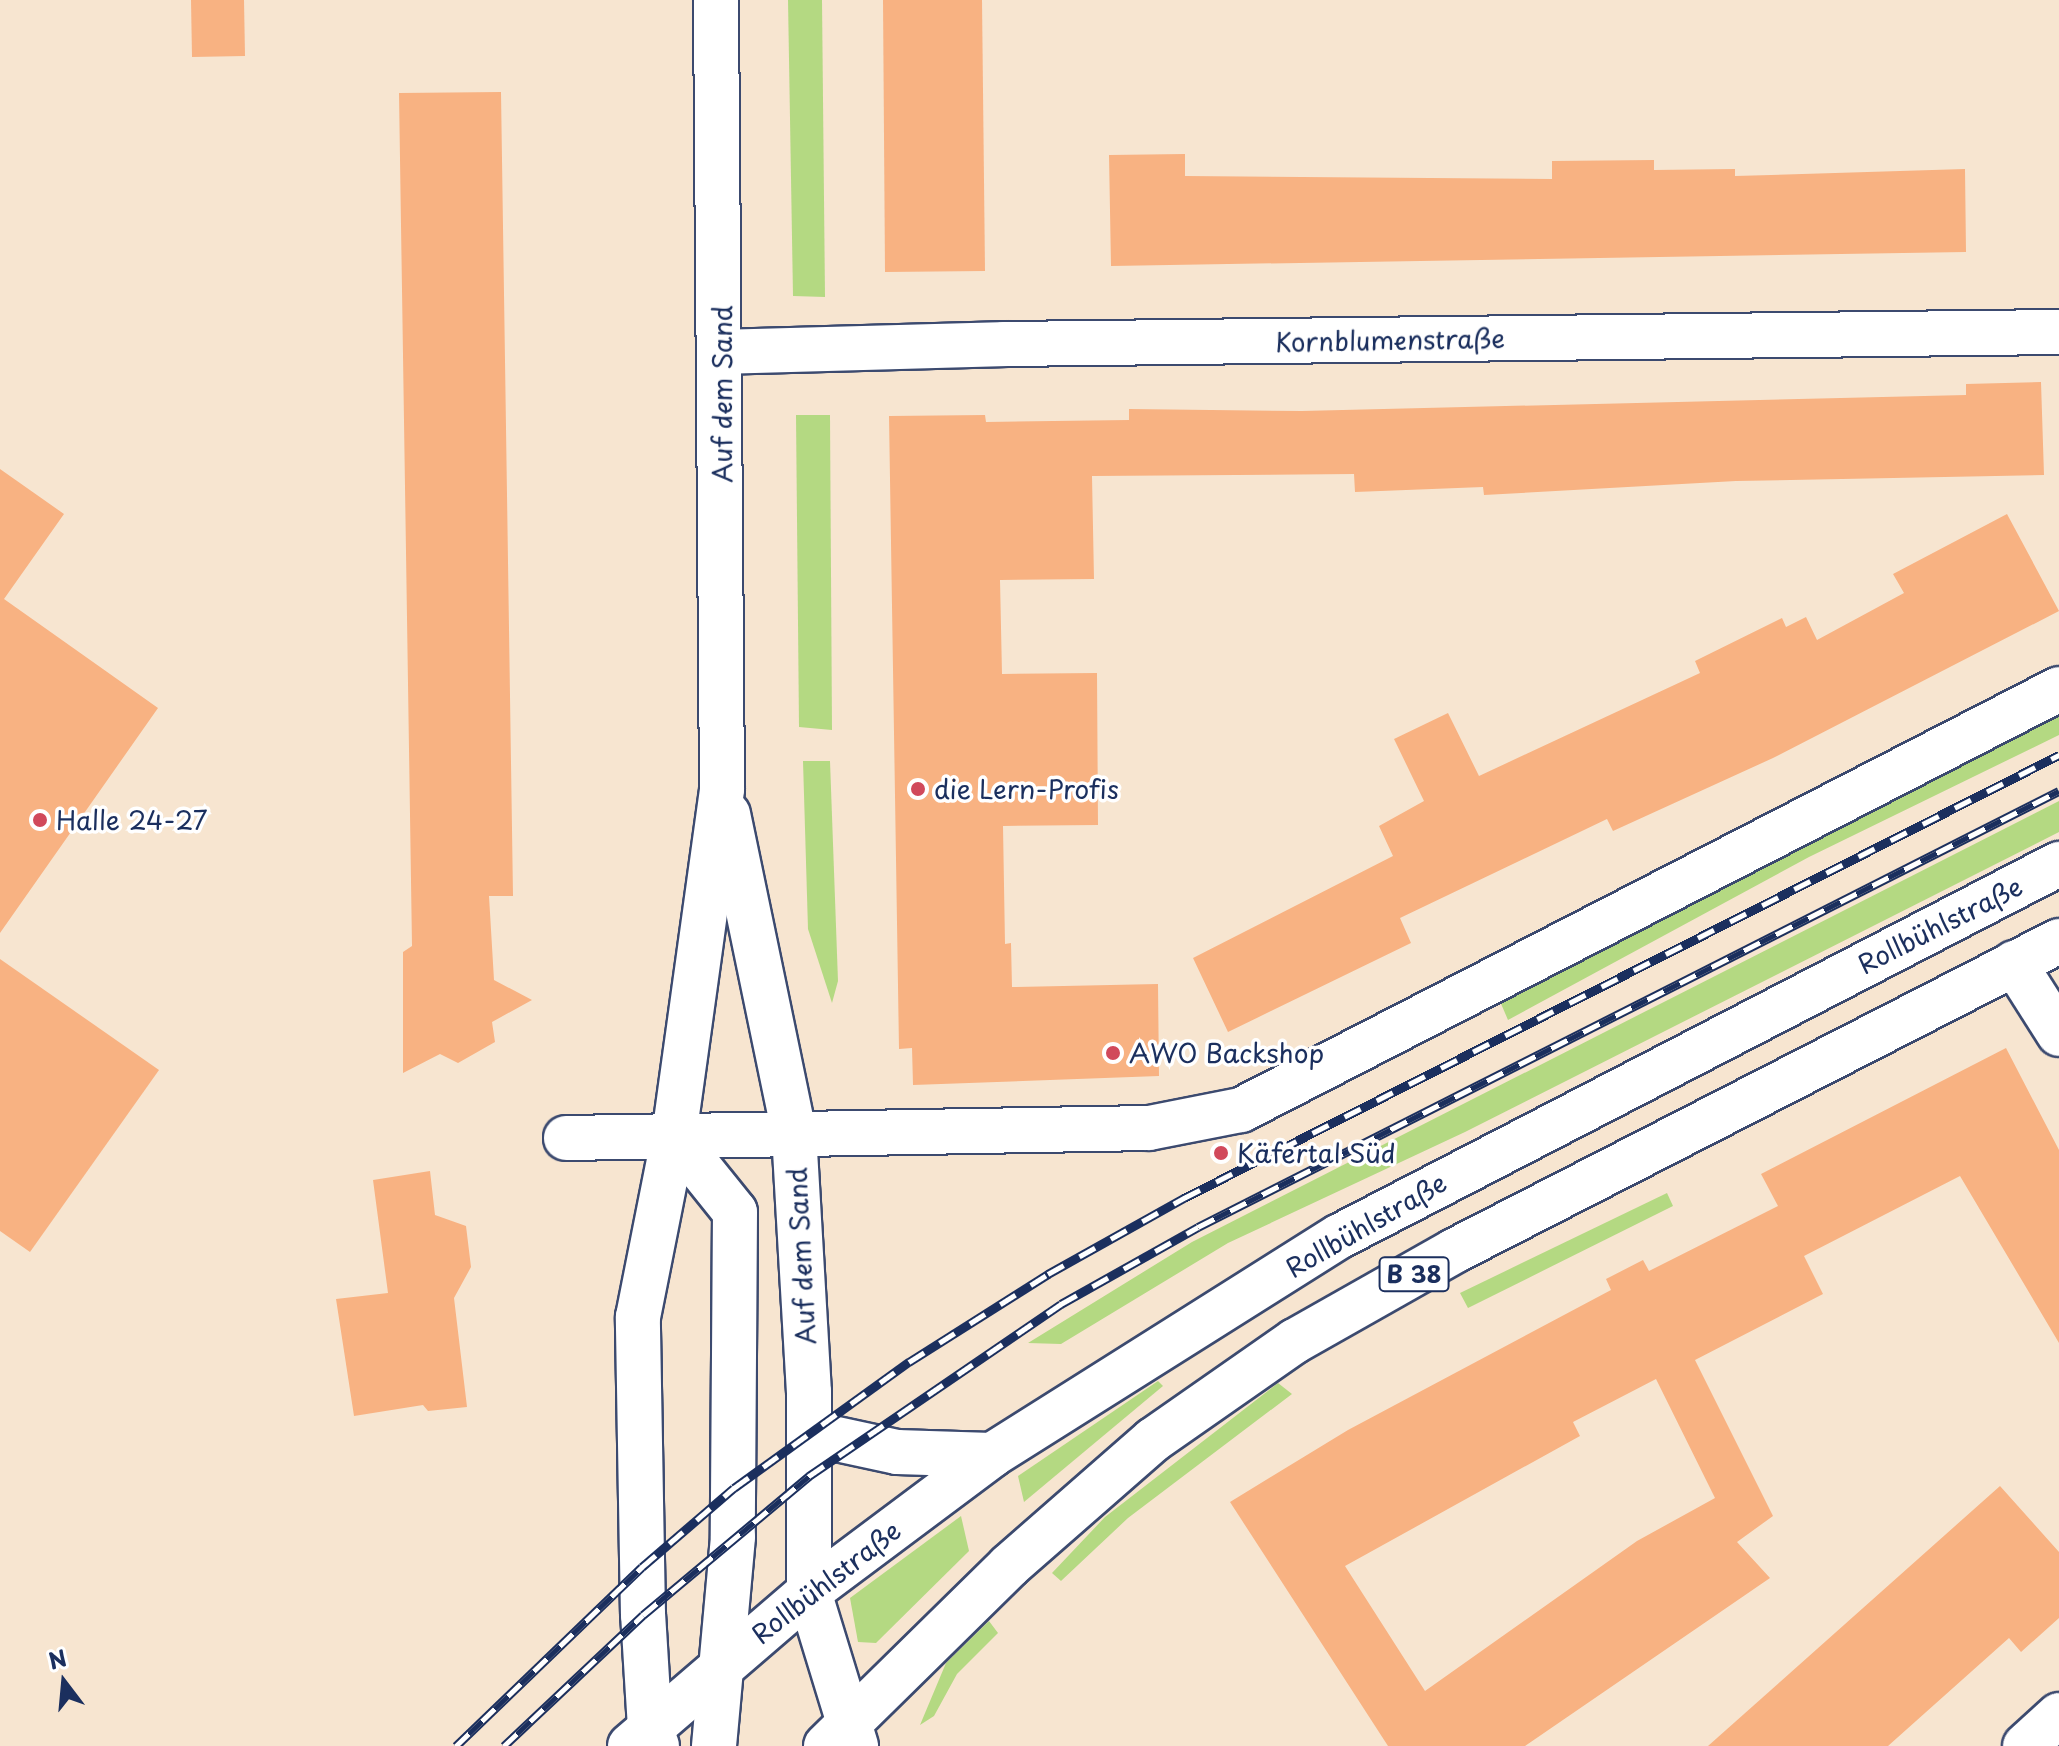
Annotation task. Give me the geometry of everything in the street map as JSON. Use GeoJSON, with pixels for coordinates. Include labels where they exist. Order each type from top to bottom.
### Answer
{"type":"FeatureCollection","features":[{"type":"Feature","properties":{"kind":"main road","name":"Auf dem Sand"},"geometry":{"type":"LineString","coordinates":[[655,1741],[638,1317],[674,1136],[722,789],[722,352],[716,0]]}},
{"type":"Feature","properties":{"kind":"main road","name":"Kornblumenstraße"},"geometry":{"type":"LineString","coordinates":[[722,352],[1004,344],[2059,332]]}},
{"type":"Feature","properties":{"kind":"main road"},"geometry":{"type":"LineString","coordinates":[[566,1138],[1149,1128],[1241,1110],[2059,689]]}},
{"type":"Feature","properties":{"kind":"main road","name":"Auf dem Sand"},"geometry":{"type":"LineString","coordinates":[[722,789],[794,1133],[809,1433],[809,1592],[843,1739]]}},
{"type":"Feature","properties":{"kind":"main road","name":"Rollbühlstraße"},"geometry":{"type":"LineString","coordinates":[[722,1665],[809,1592],[992,1455],[1340,1236],[2059,864]]}},
{"type":"Feature","properties":{"kind":"main road","name":"B 38"},"geometry":{"type":"LineString","coordinates":[[843,1739],[1009,1566],[1153,1440],[1295,1341],[1454,1251],[2059,941]]}},
{"type":"Feature","properties":{"kind":"main road"},"geometry":{"type":"LineString","coordinates":[[2014,963],[2052,1022]]}},
{"type":"Feature","properties":{"kind":"main road"},"geometry":{"type":"LineString","coordinates":[[674,1136],[735,1212],[734,1501],[714,1746]]}},
{"type":"Feature","properties":{"kind":"main road"},"geometry":{"type":"LineString","coordinates":[[809,1433],[897,1452],[992,1455]]}},
{"type":"Feature","properties":{"kind":"main road","name":"B 38"},"geometry":{"type":"LineString","coordinates":[[655,1741],[722,1665]]}},
{"type":"Feature","properties":{"kind":"main road"},"geometry":{"type":"LineString","coordinates":[[2025,1746],[2059,1715]]}},
{"type":"Feature","properties":{"kind":"green space"},"geometry":{"type":"Polygon","coordinates":[[[788,0],[822,0],[825,297],[793,296],[788,0]]]}},
{"type":"Feature","properties":{"kind":"green space"},"geometry":{"type":"Polygon","coordinates":[[[796,415],[830,415],[832,730],[799,727],[796,415]]]}},
{"type":"Feature","properties":{"kind":"green space"},"geometry":{"type":"Polygon","coordinates":[[[2059,716],[2059,735],[1809,857],[1508,1020],[1499,999],[2059,716]]]}},
{"type":"Feature","properties":{"kind":"green space"},"geometry":{"type":"Polygon","coordinates":[[[803,761],[830,761],[838,981],[832,1003],[808,929],[803,761]]]}},
{"type":"Feature","properties":{"kind":"green space"},"geometry":{"type":"Polygon","coordinates":[[[2059,801],[2059,832],[1465,1132],[1228,1243],[1061,1344],[1028,1343],[1192,1242],[2059,801]]]}},
{"type":"Feature","properties":{"kind":"green space"},"geometry":{"type":"Polygon","coordinates":[[[1667,1193],[1673,1206],[1468,1308],[1460,1293],[1667,1193]]]}},
{"type":"Feature","properties":{"kind":"green space"},"geometry":{"type":"Polygon","coordinates":[[[1158,1381],[1163,1386],[1024,1502],[1018,1476],[1158,1381]]]}},
{"type":"Feature","properties":{"kind":"green space"},"geometry":{"type":"Polygon","coordinates":[[[1278,1383],[1292,1394],[1128,1518],[1061,1581],[1052,1573],[1105,1517],[1278,1383]]]}},
{"type":"Feature","properties":{"kind":"green space"},"geometry":{"type":"Polygon","coordinates":[[[961,1516],[969,1551],[876,1643],[858,1642],[850,1598],[961,1516]]]}},
{"type":"Feature","properties":{"kind":"green space"},"geometry":{"type":"Polygon","coordinates":[[[989,1621],[998,1633],[957,1674],[934,1716],[920,1725],[946,1663],[989,1621]]]}},
{"type":"Feature","properties":{"kind":"building"},"geometry":{"type":"Polygon","coordinates":[[[191,0],[244,0],[245,56],[192,57],[191,0]]]}},
{"type":"Feature","properties":{"kind":"building"},"geometry":{"type":"Polygon","coordinates":[[[883,0],[982,0],[985,271],[885,272],[883,0]]]}},
{"type":"Feature","properties":{"kind":"building"},"geometry":{"type":"Polygon","coordinates":[[[501,92],[513,896],[489,896],[494,980],[532,1000],[492,1022],[495,1042],[458,1063],[440,1054],[403,1073],[403,952],[412,946],[399,93],[501,92]]]}},
{"type":"Feature","properties":{"kind":"building"},"geometry":{"type":"Polygon","coordinates":[[[1185,154],[1185,176],[1552,179],[1552,161],[1654,160],[1654,170],[1735,169],[1735,176],[1965,169],[1966,252],[1111,266],[1109,155],[1185,154]]]}},
{"type":"Feature","properties":{"kind":"building"},"geometry":{"type":"Polygon","coordinates":[[[2041,382],[2044,475],[1736,481],[1484,495],[1483,487],[1355,492],[1354,474],[1092,476],[1094,579],[1000,580],[1002,674],[1097,673],[1098,825],[1003,826],[1005,944],[1011,943],[1012,987],[1158,984],[1159,1076],[913,1085],[912,1048],[899,1049],[889,416],[985,415],[986,422],[1129,420],[1129,409],[1302,411],[1966,395],[1966,384],[2041,382]]]}},
{"type":"Feature","properties":{"kind":"building","name":"Halle 24-27"},"geometry":{"type":"Polygon","coordinates":[[[0,469],[64,514],[4,599],[158,708],[0,933],[0,469]]]}},
{"type":"Feature","properties":{"kind":"building"},"geometry":{"type":"Polygon","coordinates":[[[2007,514],[2059,611],[1773,758],[1613,831],[1607,819],[1400,918],[1411,943],[1228,1032],[1193,958],[1393,856],[1379,826],[1424,801],[1394,739],[1448,713],[1479,776],[1700,673],[1695,661],[1782,618],[1786,627],[1806,617],[1817,640],[1904,593],[1893,574],[2007,514]]]}},
{"type":"Feature","properties":{"kind":"building"},"geometry":{"type":"Polygon","coordinates":[[[0,959],[159,1070],[30,1252],[0,1231],[0,959]]]}},
{"type":"Feature","properties":{"kind":"building"},"geometry":{"type":"Polygon","coordinates":[[[2006,1048],[2059,1150],[2059,1343],[1960,1176],[1804,1256],[1823,1294],[1695,1360],[1773,1516],[1737,1542],[1770,1578],[1525,1746],[1388,1746],[1230,1502],[1348,1430],[1611,1290],[1606,1279],[1643,1260],[1649,1271],[1778,1206],[1761,1174],[2006,1048]],[[1656,1379],[1573,1422],[1580,1436],[1345,1566],[1425,1691],[1637,1541],[1715,1498],[1656,1379]]]}},
{"type":"Feature","properties":{"kind":"building"},"geometry":{"type":"Polygon","coordinates":[[[430,1171],[435,1215],[466,1226],[471,1267],[454,1298],[467,1407],[428,1411],[423,1405],[354,1416],[336,1299],[388,1293],[373,1180],[430,1171]]]}},
{"type":"Feature","properties":{"kind":"building"},"geometry":{"type":"Polygon","coordinates":[[[2000,1486],[2059,1552],[2059,1618],[2021,1652],[2009,1638],[1888,1746],[1708,1746],[2000,1486]]]}},
{"type":"Feature","properties":{"kind":"railway"},"geometry":{"type":"LineString","coordinates":[[456,1746],[642,1567],[734,1488],[909,1362],[1048,1274],[1184,1198],[2059,755]]}},
{"type":"Feature","properties":{"kind":"railway"},"geometry":{"type":"LineString","coordinates":[[504,1746],[643,1615],[809,1476],[1061,1304],[1198,1227],[2059,791]]}},
{"type":"Feature","properties":{"kind":"place","name":"die Lern-Profis"},"geometry":{"type":"Point","coordinates":[918,789]}},
{"type":"Feature","properties":{"kind":"place","name":"Halle 24-27"},"geometry":{"type":"Point","coordinates":[40,820]}},
{"type":"Feature","properties":{"kind":"place","name":"AWO Backshop"},"geometry":{"type":"Point","coordinates":[1113,1053]}},
{"type":"Feature","properties":{"kind":"place","name":"Käfertal Süd"},"geometry":{"type":"Point","coordinates":[1221,1153]}}]}
